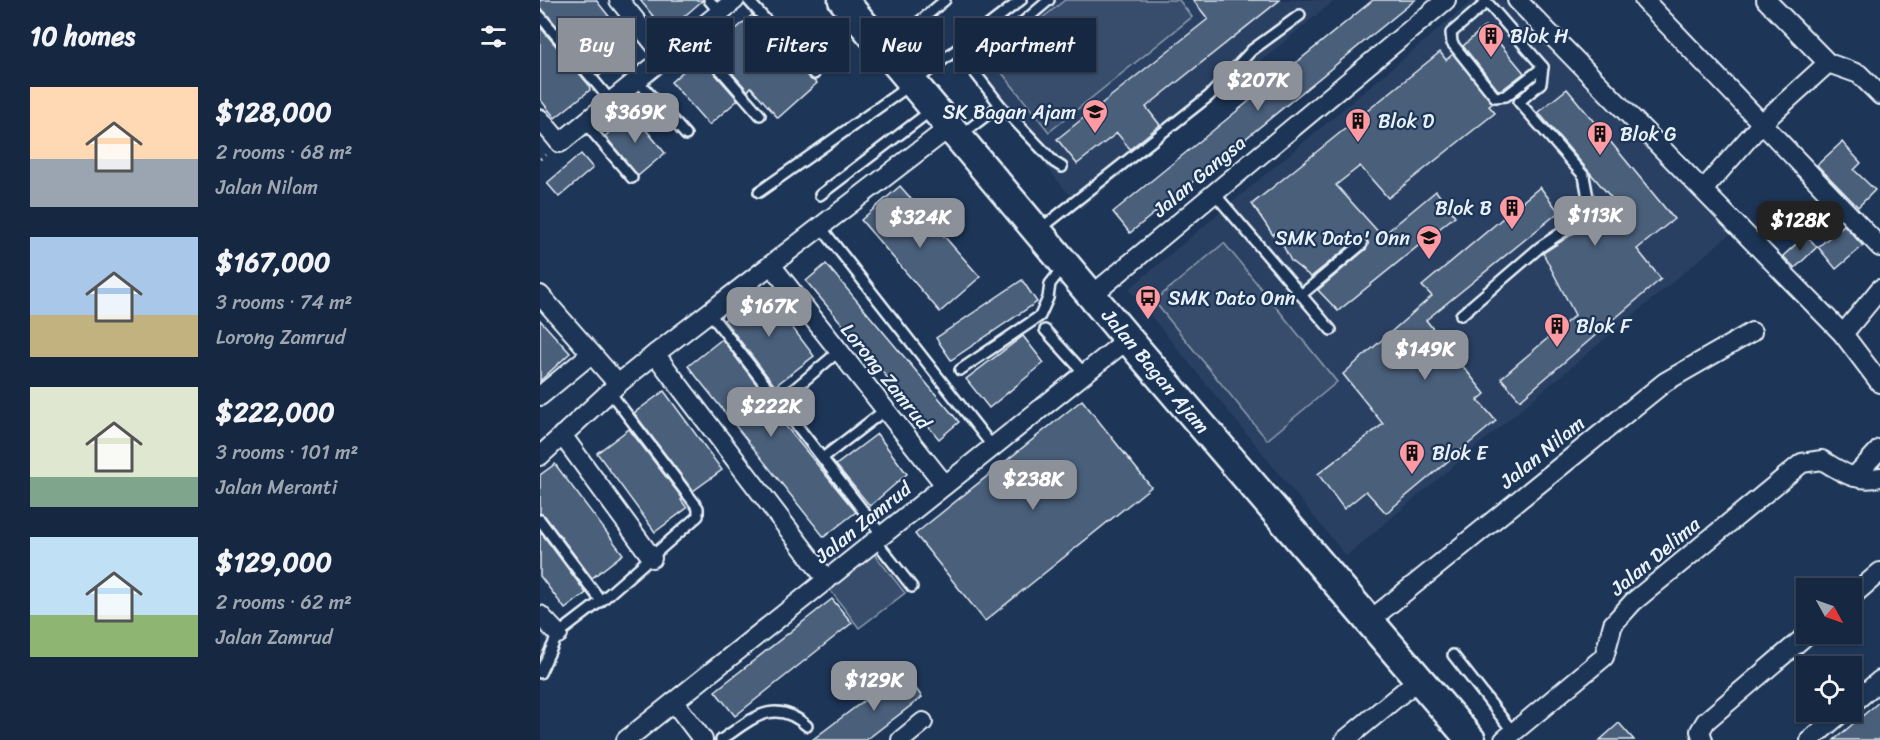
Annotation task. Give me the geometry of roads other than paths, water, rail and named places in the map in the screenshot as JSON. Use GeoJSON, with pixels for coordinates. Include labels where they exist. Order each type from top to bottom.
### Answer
{"type":"FeatureCollection","features":[{"type":"Feature","properties":{"kind":"main road","name":"Jalan Bagan Ajam"},"geometry":{"type":"LineString","coordinates":[[843,0],[861,21]]}},
{"type":"Feature","properties":{"kind":"main road","name":"Jalan Bagan Ajam"},"geometry":{"type":"LineString","coordinates":[[904,72],[1091,296],[1471,740]]}},
{"type":"Feature","properties":{"kind":"street"},"geometry":{"type":"LineString","coordinates":[[619,0],[647,35]]}},
{"type":"Feature","properties":{"kind":"street"},"geometry":{"type":"LineString","coordinates":[[705,18],[714,6],[735,0]]}},
{"type":"Feature","properties":{"kind":"street","name":"Jalan Gangsa"},"geometry":{"type":"LineString","coordinates":[[1091,296],[1446,0]]}},
{"type":"Feature","properties":{"kind":"street"},"geometry":{"type":"LineString","coordinates":[[1517,0],[1843,334],[1880,383]]}},
{"type":"Feature","properties":{"kind":"street"},"geometry":{"type":"LineString","coordinates":[[1644,0],[1880,247]]}},
{"type":"Feature","properties":{"kind":"street"},"geometry":{"type":"LineString","coordinates":[[1766,0],[1828,63],[1859,74],[1880,95]]}},
{"type":"Feature","properties":{"kind":"street"},"geometry":{"type":"LineString","coordinates":[[1703,190],[1762,123],[1828,63]]}},
{"type":"Feature","properties":{"kind":"street"},"geometry":{"type":"LineString","coordinates":[[540,119],[560,143],[647,72]]}},
{"type":"Feature","properties":{"kind":"street"},"geometry":{"type":"LineString","coordinates":[[540,456],[613,387],[948,124]]}},
{"type":"Feature","properties":{"kind":"street","name":"Lorong Zamrud"},"geometry":{"type":"LineString","coordinates":[[771,265],[945,485]]}},
{"type":"Feature","properties":{"kind":"street"},"geometry":{"type":"LineString","coordinates":[[1843,334],[1880,289]]}},
{"type":"Feature","properties":{"kind":"street"},"geometry":{"type":"LineString","coordinates":[[540,295],[591,354],[613,387]]}},
{"type":"Feature","properties":{"kind":"street","name":"Jalan Nilam"},"geometry":{"type":"LineString","coordinates":[[1369,621],[1665,382],[1752,332]]}},
{"type":"Feature","properties":{"kind":"street","name":"Jalan Zamrud"},"geometry":{"type":"LineString","coordinates":[[626,740],[1128,339]]}},
{"type":"Feature","properties":{"kind":"street"},"geometry":{"type":"LineString","coordinates":[[540,396],[591,354]]}},
{"type":"Feature","properties":{"kind":"street"},"geometry":{"type":"LineString","coordinates":[[655,354],[827,580]]}},
{"type":"Feature","properties":{"kind":"street"},"geometry":{"type":"LineString","coordinates":[[562,435],[652,558]]}},
{"type":"Feature","properties":{"kind":"street"},"geometry":{"type":"LineString","coordinates":[[1867,478],[1880,449]]}},
{"type":"Feature","properties":{"kind":"street","name":"Jalan Delima"},"geometry":{"type":"LineString","coordinates":[[1508,736],[1604,657],[1612,624],[1633,602],[1803,463],[1822,460],[1844,474],[1867,478]]}},
{"type":"Feature","properties":{"kind":"street"},"geometry":{"type":"LineString","coordinates":[[1862,588],[1880,572]]}},
{"type":"Feature","properties":{"kind":"street"},"geometry":{"type":"LineString","coordinates":[[540,615],[558,634]]}},
{"type":"Feature","properties":{"kind":"street"},"geometry":{"type":"LineString","coordinates":[[1703,740],[1700,731],[1706,721],[1796,644]]}},
{"type":"Feature","properties":{"kind":"street"},"geometry":{"type":"LineString","coordinates":[[1345,740],[1419,679]]}},
{"type":"Feature","properties":{"kind":"street"},"geometry":{"type":"LineString","coordinates":[[1862,696],[1880,680]]}},
{"type":"Feature","properties":{"kind":"street"},"geometry":{"type":"LineString","coordinates":[[674,702],[703,740]]}},
{"type":"Feature","properties":{"kind":"street"},"geometry":{"type":"LineString","coordinates":[[901,740],[923,722]]}},
{"type":"Feature","properties":{"kind":"street"},"geometry":{"type":"LineString","coordinates":[[1810,740],[1831,722]]}},
{"type":"Feature","properties":{"kind":"lane"},"geometry":{"type":"LineString","coordinates":[[748,0],[814,74]]}},
{"type":"Feature","properties":{"kind":"lane"},"geometry":{"type":"LineString","coordinates":[[923,18],[945,0]]}},
{"type":"Feature","properties":{"kind":"lane"},"geometry":{"type":"LineString","coordinates":[[759,192],[913,83],[1021,0]]}},
{"type":"Feature","properties":{"kind":"lane"},"geometry":{"type":"LineString","coordinates":[[1049,0],[978,60],[976,74],[1000,105],[1054,162],[1062,167]]}},
{"type":"Feature","properties":{"kind":"lane"},"geometry":{"type":"LineString","coordinates":[[1461,315],[1540,247],[1582,219],[1589,203],[1584,176],[1519,102],[1541,82],[1543,67],[1486,2],[1450,33],[1452,44],[1495,97],[1506,96],[1543,67]]}},
{"type":"Feature","properties":{"kind":"lane"},"geometry":{"type":"LineString","coordinates":[[1037,232],[1209,96],[1252,50],[1300,15]]}},
{"type":"Feature","properties":{"kind":"lane"},"geometry":{"type":"LineString","coordinates":[[540,16],[611,101]]}},
{"type":"Feature","properties":{"kind":"lane"},"geometry":{"type":"LineString","coordinates":[[722,72],[759,115]]}},
{"type":"Feature","properties":{"kind":"lane"},"geometry":{"type":"LineString","coordinates":[[637,80],[686,135]]}},
{"type":"Feature","properties":{"kind":"lane"},"geometry":{"type":"LineString","coordinates":[[820,195],[948,124],[1000,105]]}},
{"type":"Feature","properties":{"kind":"lane"},"geometry":{"type":"LineString","coordinates":[[585,123],[632,178]]}},
{"type":"Feature","properties":{"kind":"lane"},"geometry":{"type":"LineString","coordinates":[[1214,193],[1330,330]]}},
{"type":"Feature","properties":{"kind":"lane"},"geometry":{"type":"LineString","coordinates":[[820,226],[993,447]]}},
{"type":"Feature","properties":{"kind":"lane"},"geometry":{"type":"LineString","coordinates":[[1301,295],[1362,244]]}},
{"type":"Feature","properties":{"kind":"lane"},"geometry":{"type":"LineString","coordinates":[[960,370],[1040,315],[1048,298],[1050,284],[1066,265]]}},
{"type":"Feature","properties":{"kind":"lane"},"geometry":{"type":"LineString","coordinates":[[708,311],[824,457],[912,587]]}},
{"type":"Feature","properties":{"kind":"lane"},"geometry":{"type":"LineString","coordinates":[[1045,330],[1085,374]]}},
{"type":"Feature","properties":{"kind":"lane"},"geometry":{"type":"LineString","coordinates":[[780,401],[838,352]]}},
{"type":"Feature","properties":{"kind":"lane"},"geometry":{"type":"LineString","coordinates":[[540,673],[558,634],[601,601],[694,522],[698,516],[698,508],[613,387]]}},
{"type":"Feature","properties":{"kind":"lane"},"geometry":{"type":"LineString","coordinates":[[824,457],[885,410]]}},
{"type":"Feature","properties":{"kind":"lane"},"geometry":{"type":"LineString","coordinates":[[540,520],[601,601]]}},
{"type":"Feature","properties":{"kind":"lane"},"geometry":{"type":"LineString","coordinates":[[1453,655],[1508,736]]}},
{"type":"Feature","properties":{"kind":"lane"},"geometry":{"type":"LineString","coordinates":[[721,740],[756,717],[776,710],[795,715],[807,726]]}},
{"type":"Feature","properties":{"kind":"place","name":"Blok H"},"geometry":{"type":"Point","coordinates":[1491,59]}},
{"type":"Feature","properties":{"kind":"place","name":"SK Bagan Ajam"},"geometry":{"type":"Point","coordinates":[1095,135]}},
{"type":"Feature","properties":{"kind":"place","name":"Blok D"},"geometry":{"type":"Point","coordinates":[1358,144]}},
{"type":"Feature","properties":{"kind":"place","name":"Blok G"},"geometry":{"type":"Point","coordinates":[1600,157]}},
{"type":"Feature","properties":{"kind":"place","name":"Blok B"},"geometry":{"type":"Point","coordinates":[1512,231]}},
{"type":"Feature","properties":{"kind":"place","name":"SMK Dato' Onn"},"geometry":{"type":"Point","coordinates":[1429,261]}},
{"type":"Feature","properties":{"kind":"place","name":"SMK Dato Onn"},"geometry":{"type":"Point","coordinates":[1148,321]}},
{"type":"Feature","properties":{"kind":"place","name":"Blok F"},"geometry":{"type":"Point","coordinates":[1557,349]}},
{"type":"Feature","properties":{"kind":"place","name":"Blok E"},"geometry":{"type":"Point","coordinates":[1412,476]}}]}
